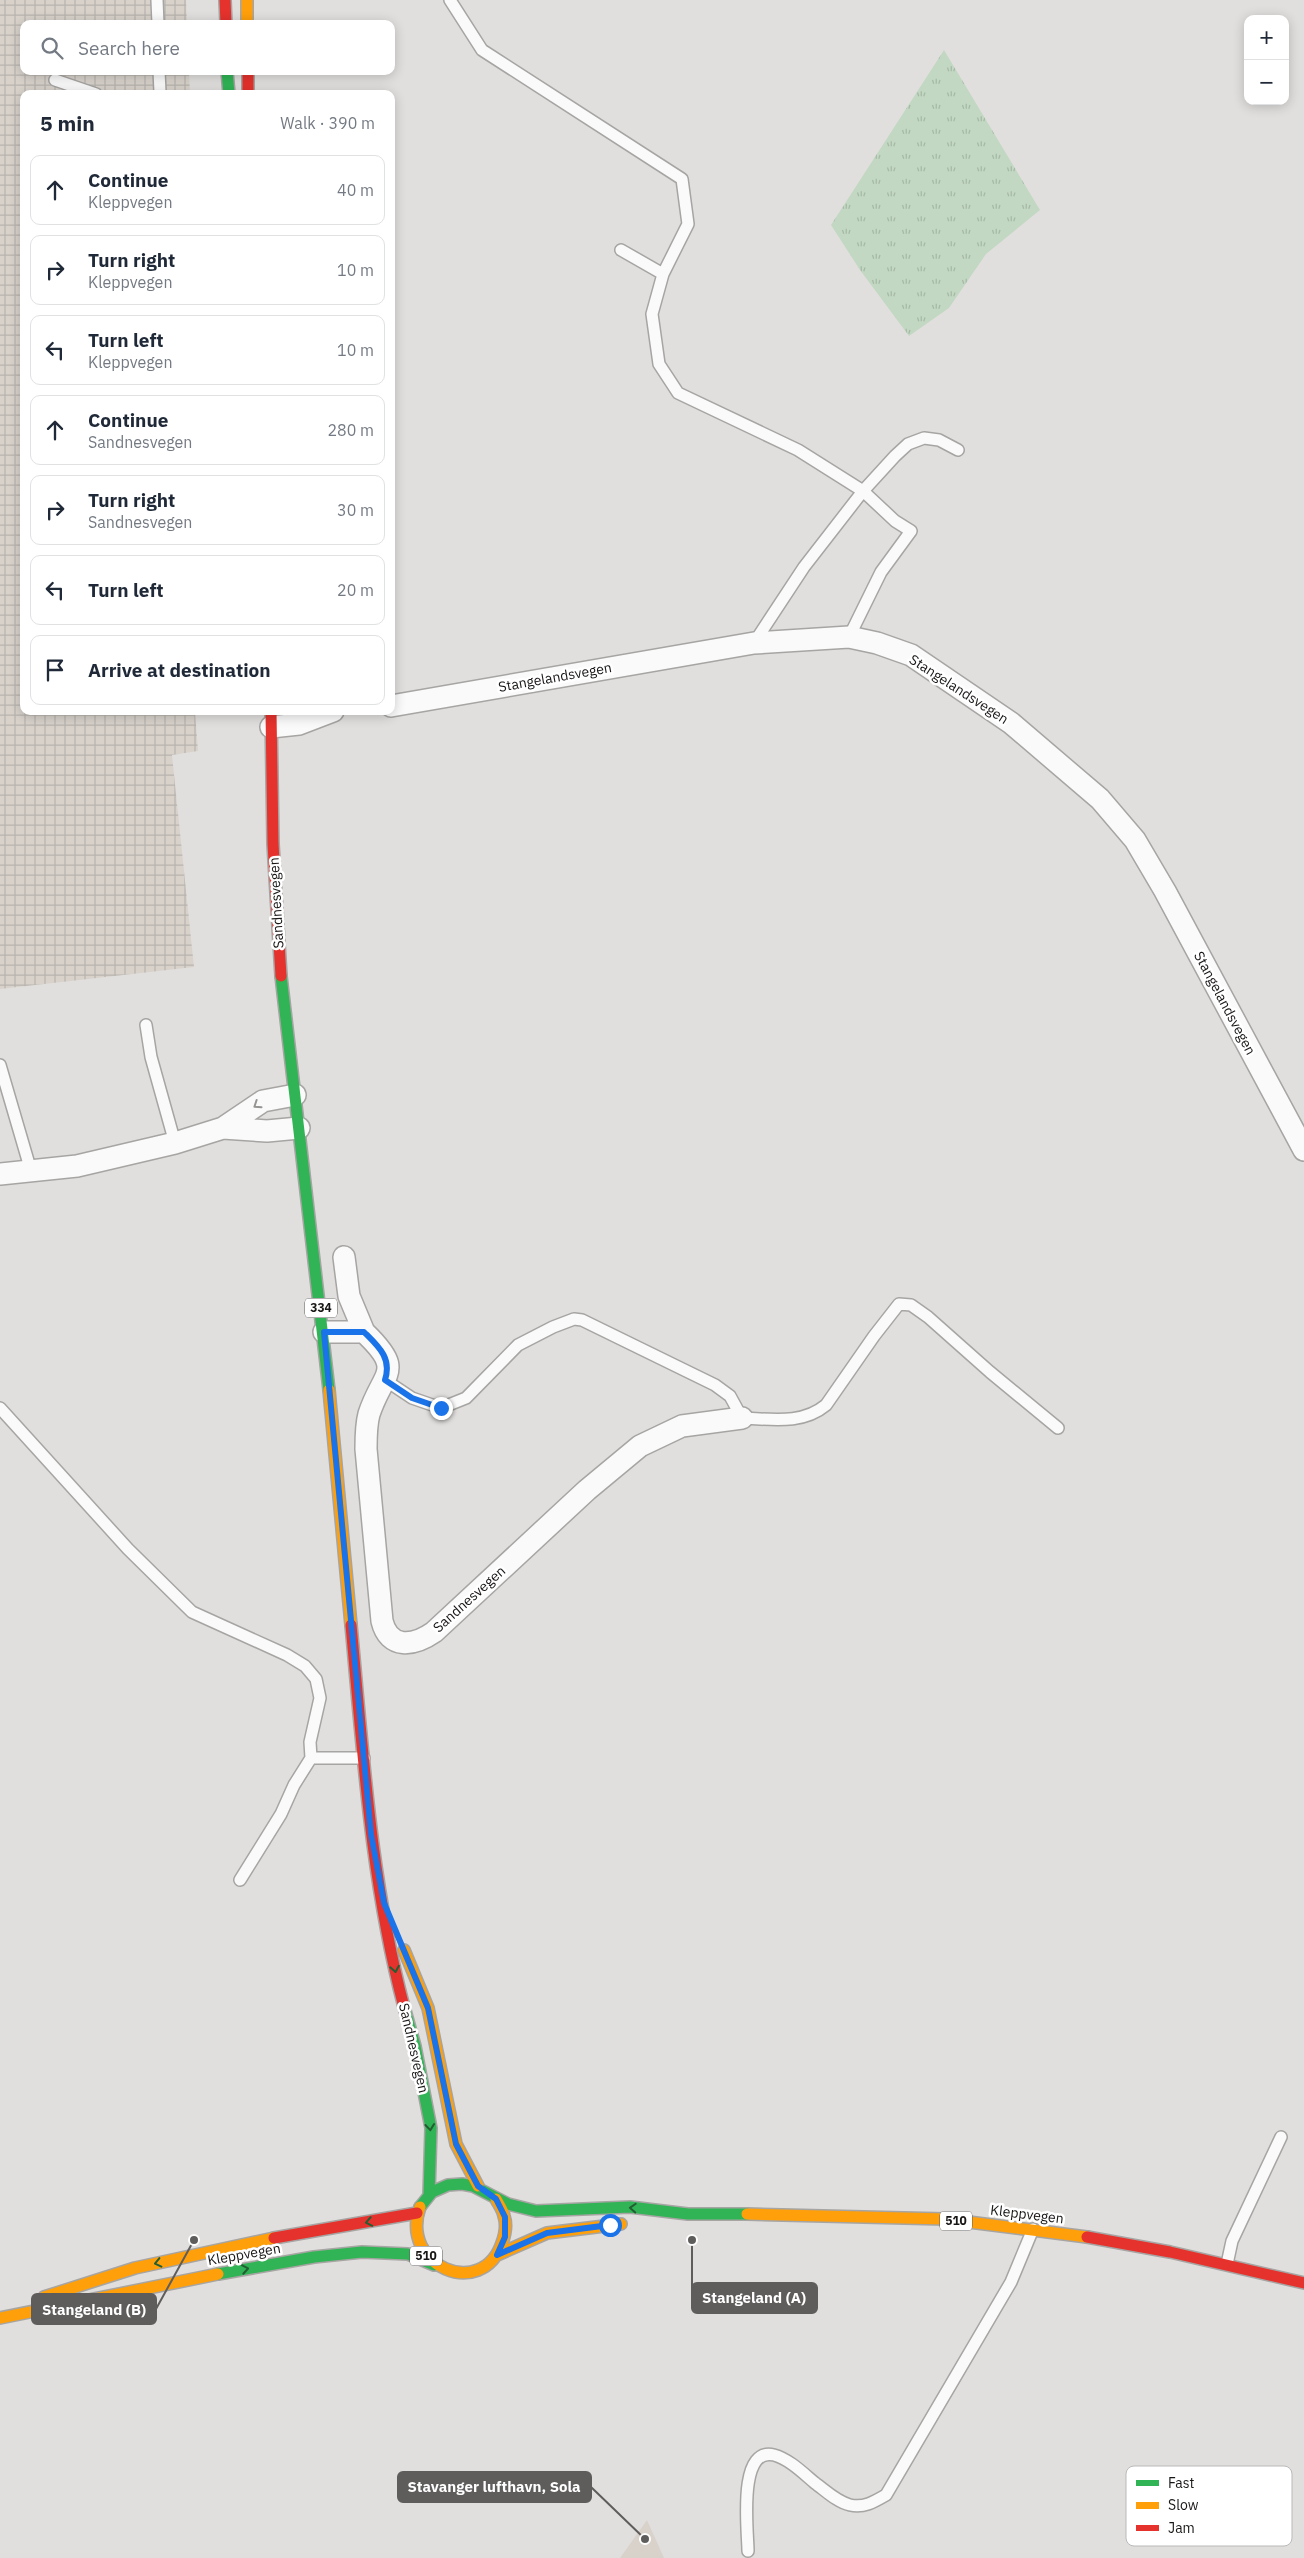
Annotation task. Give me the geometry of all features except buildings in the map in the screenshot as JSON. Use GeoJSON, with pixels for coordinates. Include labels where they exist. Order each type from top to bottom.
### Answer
{"type":"FeatureCollection","features":[{"type":"Feature","properties":{"kind":"main road"},"geometry":{"type":"LineString","coordinates":[[225,0],[226,20]]}},
{"type":"Feature","properties":{"kind":"main road"},"geometry":{"type":"LineString","coordinates":[[247,0],[247,20]]}},
{"type":"Feature","properties":{"kind":"main road"},"geometry":{"type":"LineString","coordinates":[[227,75],[229,90]]}},
{"type":"Feature","properties":{"kind":"main road"},"geometry":{"type":"LineString","coordinates":[[248,75],[248,90]]}},
{"type":"Feature","properties":{"kind":"main road","name":"Sandnesvegen"},"geometry":{"type":"LineString","coordinates":[[271,719],[273,844],[280,967],[324,1332],[371,1834],[397,1980],[415,2046],[431,2128],[429,2194]]}},
{"type":"Feature","properties":{"kind":"main road","name":"Sandnesvegen"},"geometry":{"type":"LineString","coordinates":[[384,1903],[428,2008],[456,2144],[478,2186]]}},
{"type":"Feature","properties":{"kind":"main road"},"geometry":{"type":"LineString","coordinates":[[417,2213],[429,2194],[444,2185],[461,2182],[478,2186]]}},
{"type":"Feature","properties":{"kind":"main road","name":"Kleppvegen"},"geometry":{"type":"LineString","coordinates":[[478,2186],[496,2199],[536,2211],[633,2207],[681,2214],[855,2215],[946,2220],[1033,2229],[1087,2236],[1227,2264],[1304,2283]]}},
{"type":"Feature","properties":{"kind":"main road"},"geometry":{"type":"LineString","coordinates":[[496,2199],[505,2217],[505,2237],[497,2255]]}},
{"type":"Feature","properties":{"kind":"main road","name":"Kleppvegen"},"geometry":{"type":"LineString","coordinates":[[0,2313],[88,2280],[202,2253],[417,2213]]}},
{"type":"Feature","properties":{"kind":"main road","name":"510"},"geometry":{"type":"LineString","coordinates":[[417,2213],[415,2232],[421,2251],[434,2265]]}},
{"type":"Feature","properties":{"kind":"main road","name":"Kleppvegen"},"geometry":{"type":"LineString","coordinates":[[646,2222],[681,2214]]}},
{"type":"Feature","properties":{"kind":"main road","name":"Kleppvegen"},"geometry":{"type":"LineString","coordinates":[[0,2318],[197,2278],[314,2257],[362,2252],[408,2254],[450,2272],[468,2273],[484,2267],[497,2255],[547,2233],[628,2224]]}},
{"type":"Feature","properties":{"kind":"street","name":"Stangelandsvegen"},"geometry":{"type":"LineString","coordinates":[[395,705],[754,643],[849,637],[877,643],[911,655],[1011,722],[1100,799],[1135,840],[1165,891],[1304,1150]]}},
{"type":"Feature","properties":{"kind":"street"},"geometry":{"type":"LineString","coordinates":[[271,719],[299,724],[323,715]]}},
{"type":"Feature","properties":{"kind":"street"},"geometry":{"type":"LineString","coordinates":[[0,1174],[77,1166],[175,1143],[223,1128],[264,1101],[295,1095]]}},
{"type":"Feature","properties":{"kind":"street"},"geometry":{"type":"LineString","coordinates":[[223,1128],[267,1132],[300,1128]]}},
{"type":"Feature","properties":{"kind":"street"},"geometry":{"type":"LineString","coordinates":[[324,1332],[364,1332],[349,1296],[344,1257]]}},
{"type":"Feature","properties":{"kind":"street","name":"Sandnesvegen"},"geometry":{"type":"LineString","coordinates":[[364,1332],[384,1352],[388,1366],[385,1380],[370,1413],[366,1449],[382,1621],[388,1636],[402,1644],[414,1643],[434,1632],[587,1490],[640,1446],[682,1426],[742,1418]]}},
{"type":"Feature","properties":{"kind":"lane"},"geometry":{"type":"LineString","coordinates":[[157,0],[158,20]]}},
{"type":"Feature","properties":{"kind":"lane"},"geometry":{"type":"LineString","coordinates":[[450,0],[482,50],[682,179],[688,224],[663,274],[652,314],[659,364],[678,393],[798,450],[863,491],[895,521],[911,531],[880,572],[849,637]]}},
{"type":"Feature","properties":{"kind":"lane"},"geometry":{"type":"LineString","coordinates":[[160,75],[161,90]]}},
{"type":"Feature","properties":{"kind":"lane"},"geometry":{"type":"LineString","coordinates":[[55,80],[84,90]]}},
{"type":"Feature","properties":{"kind":"lane"},"geometry":{"type":"LineString","coordinates":[[621,250],[663,274]]}},
{"type":"Feature","properties":{"kind":"lane"},"geometry":{"type":"LineString","coordinates":[[754,643],[804,567],[863,491],[895,456],[908,444],[924,438],[939,440],[958,450]]}},
{"type":"Feature","properties":{"kind":"lane"},"geometry":{"type":"LineString","coordinates":[[146,1025],[152,1057],[175,1143]]}},
{"type":"Feature","properties":{"kind":"lane"},"geometry":{"type":"LineString","coordinates":[[0,1064],[31,1171]]}},
{"type":"Feature","properties":{"kind":"lane"},"geometry":{"type":"LineString","coordinates":[[385,1380],[412,1398],[441,1408],[466,1398],[518,1345],[553,1327],[574,1320],[582,1320],[716,1385],[730,1396],[742,1418],[798,1419],[817,1413],[826,1405],[898,1304],[911,1305],[928,1317],[990,1372],[1058,1428]]}},
{"type":"Feature","properties":{"kind":"lane"},"geometry":{"type":"LineString","coordinates":[[0,1408],[128,1549],[192,1612],[287,1655],[305,1666],[316,1679],[320,1698],[310,1742],[311,1758],[294,1785],[281,1814],[240,1880]]}},
{"type":"Feature","properties":{"kind":"lane"},"geometry":{"type":"LineString","coordinates":[[311,1758],[364,1758]]}},
{"type":"Feature","properties":{"kind":"lane"},"geometry":{"type":"LineString","coordinates":[[1227,2264],[1232,2241],[1281,2137]]}},
{"type":"Feature","properties":{"kind":"lane"},"geometry":{"type":"LineString","coordinates":[[748,2551],[747,2506],[749,2474],[758,2459],[774,2455],[789,2463],[840,2501],[851,2505],[869,2505],[886,2495],[893,2487],[947,2390],[1011,2282],[1033,2229]]}},
{"type":"Feature","properties":{"kind":"shaded area"},"geometry":{"type":"Polygon","coordinates":[[[0,0],[186,0],[187,20],[20,20],[20,75],[189,75],[190,90],[20,90],[20,715],[195,715],[198,751],[172,755],[194,967],[0,989],[0,0]]]}},
{"type":"Feature","properties":{"kind":"shaded area"},"geometry":{"type":"Polygon","coordinates":[[[647,2520],[664,2558],[620,2558],[647,2520]]]}},
{"type":"Feature","properties":{"kind":"green space"},"geometry":{"type":"Polygon","coordinates":[[[944,50],[1040,210],[986,254],[949,308],[909,336],[860,270],[831,225],[944,50]]]}},
{"type":"Feature","properties":{"kind":"traffic: fast"},"geometry":{"type":"LineString","coordinates":[[227,75],[229,90]]}},
{"type":"Feature","properties":{"kind":"traffic: fast"},"geometry":{"type":"LineString","coordinates":[[281,976],[329,1390]]}},
{"type":"Feature","properties":{"kind":"traffic: fast"},"geometry":{"type":"LineString","coordinates":[[404,2007],[415,2046],[431,2128],[429,2195]]}},
{"type":"Feature","properties":{"kind":"traffic: fast"},"geometry":{"type":"LineString","coordinates":[[420,2207],[432,2192],[448,2185],[462,2184],[473,2186],[508,2204],[536,2211],[630,2207],[688,2214],[747,2214]]}},
{"type":"Feature","properties":{"kind":"traffic: fast"},"geometry":{"type":"LineString","coordinates":[[218,2274],[314,2257],[362,2252],[408,2254],[434,2265]]}},
{"type":"Feature","properties":{"kind":"traffic: slow"},"geometry":{"type":"LineString","coordinates":[[247,0],[247,20]]}},
{"type":"Feature","properties":{"kind":"traffic: slow"},"geometry":{"type":"LineString","coordinates":[[329,1390],[351,1625]]}},
{"type":"Feature","properties":{"kind":"traffic: slow"},"geometry":{"type":"LineString","coordinates":[[404,1950],[428,2008],[456,2144],[478,2186]]}},
{"type":"Feature","properties":{"kind":"traffic: slow"},"geometry":{"type":"LineString","coordinates":[[420,2207],[417,2228],[421,2246],[431,2260],[446,2269],[462,2273],[478,2270],[492,2261],[502,2243],[505,2223],[503,2212],[496,2199]]}},
{"type":"Feature","properties":{"kind":"traffic: slow"},"geometry":{"type":"LineString","coordinates":[[747,2214],[945,2219],[1087,2237]]}},
{"type":"Feature","properties":{"kind":"traffic: slow"},"geometry":{"type":"LineString","coordinates":[[497,2255],[547,2233],[621,2224]]}},
{"type":"Feature","properties":{"kind":"traffic: slow"},"geometry":{"type":"LineString","coordinates":[[44,2297],[135,2268],[274,2238]]}},
{"type":"Feature","properties":{"kind":"traffic: slow"},"geometry":{"type":"LineString","coordinates":[[0,2318],[218,2274]]}},
{"type":"Feature","properties":{"kind":"traffic: jam"},"geometry":{"type":"LineString","coordinates":[[225,0],[226,20]]}},
{"type":"Feature","properties":{"kind":"traffic: jam"},"geometry":{"type":"LineString","coordinates":[[248,75],[248,90]]}},
{"type":"Feature","properties":{"kind":"traffic: jam"},"geometry":{"type":"LineString","coordinates":[[271,715],[273,844],[281,976]]}},
{"type":"Feature","properties":{"kind":"traffic: jam"},"geometry":{"type":"LineString","coordinates":[[351,1625],[364,1769],[376,1865],[383,1913],[404,2007]]}},
{"type":"Feature","properties":{"kind":"traffic: jam"},"geometry":{"type":"LineString","coordinates":[[274,2238],[417,2213]]}},
{"type":"Feature","properties":{"kind":"traffic: jam"},"geometry":{"type":"LineString","coordinates":[[1087,2237],[1170,2252],[1304,2283]]}},
{"type":"Feature","properties":{"kind":"place","name":"Stangeland (B)"},"geometry":{"type":"Point","coordinates":[194,2240]}},
{"type":"Feature","properties":{"kind":"place","name":"Stangeland (A)"},"geometry":{"type":"Point","coordinates":[692,2240]}},
{"type":"Feature","properties":{"kind":"place","name":"Stavanger lufthavn, Sola"},"geometry":{"type":"Point","coordinates":[645,2539]}},
{"type":"Feature","properties":{"kind":"route"},"geometry":{"type":"LineString","coordinates":[[441,1408],[412,1398],[385,1380],[388,1366],[384,1352],[364,1332],[324,1332],[346,1549],[371,1834],[377,1870],[384,1903],[428,2008],[456,2144],[478,2186],[496,2199],[505,2217],[505,2237],[497,2255],[547,2233],[610,2225]]}}]}
